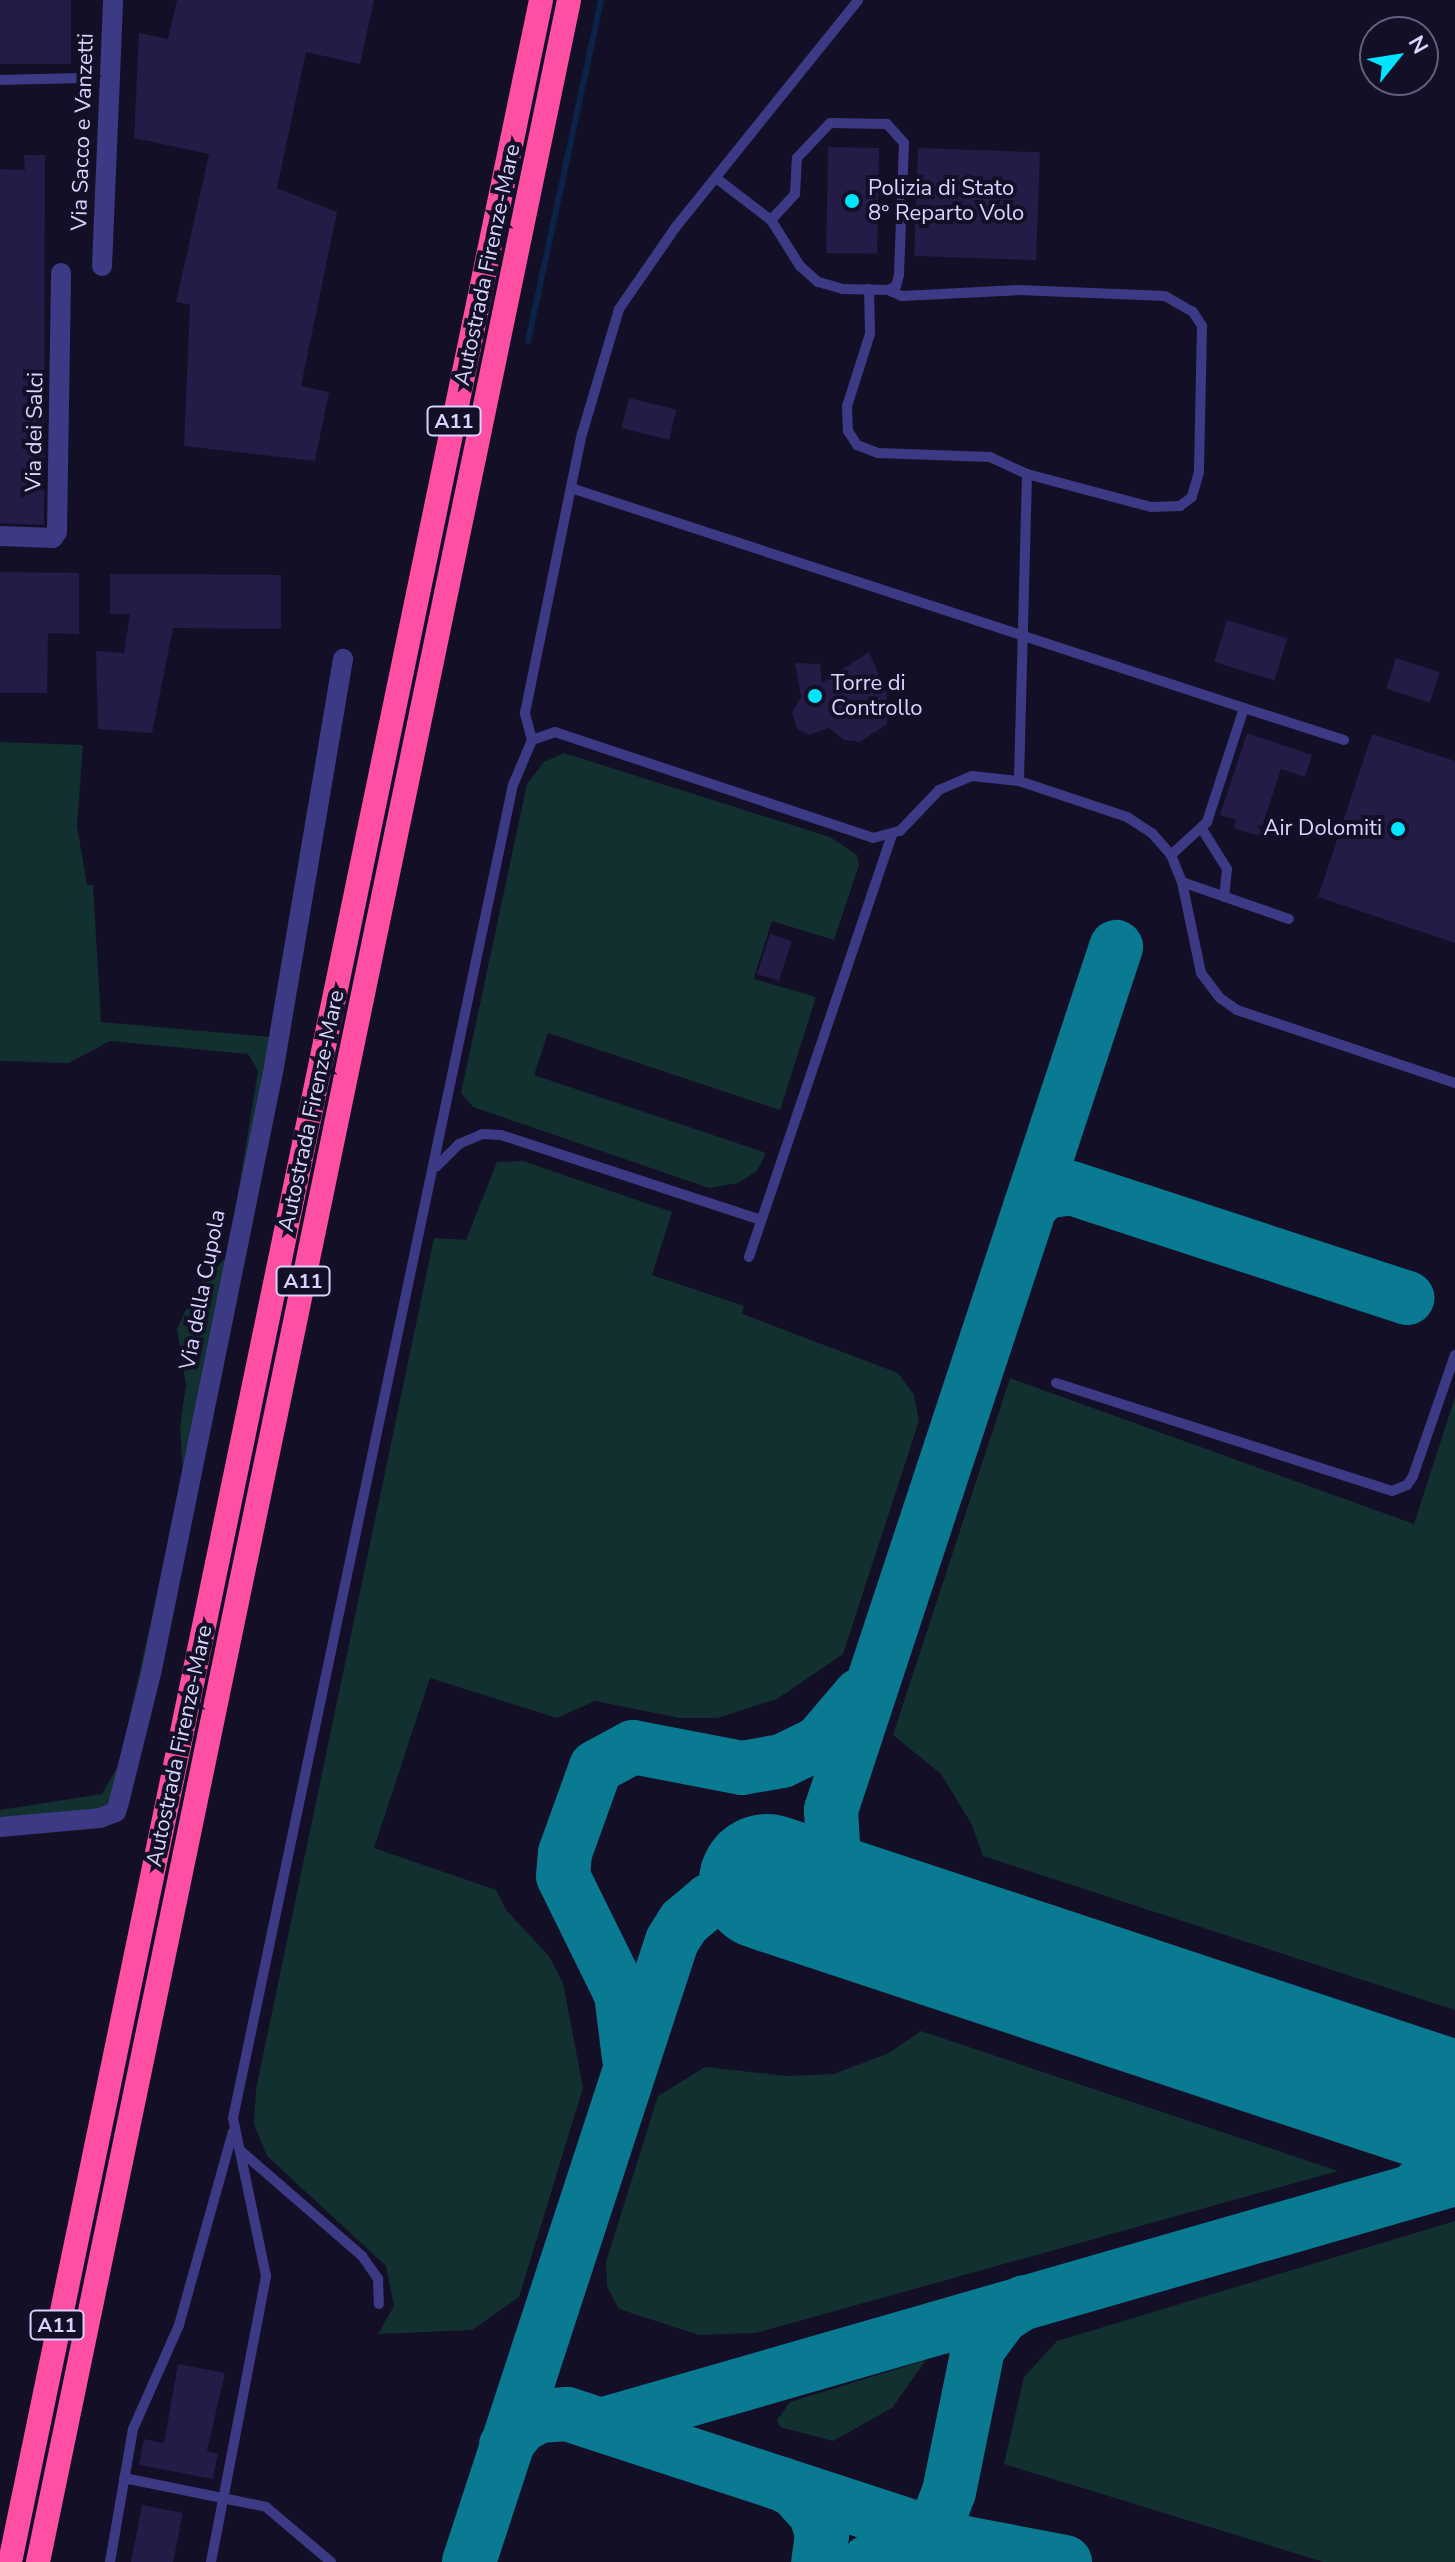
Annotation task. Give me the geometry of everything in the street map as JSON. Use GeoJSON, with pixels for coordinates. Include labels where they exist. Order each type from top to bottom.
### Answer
{"type":"FeatureCollection","features":[{"type":"Feature","properties":{"kind":"highway","name":"Autostrada Firenze-Mare"},"geometry":{"type":"LineString","coordinates":[[10,2562],[541,0]]}},
{"type":"Feature","properties":{"kind":"highway","name":"Autostrada Firenze-Mare"},"geometry":{"type":"LineString","coordinates":[[38,2562],[569,0]]}},
{"type":"Feature","properties":{"kind":"street","name":"Via Sacco e Vanzetti"},"geometry":{"type":"LineString","coordinates":[[102,266],[113,0]]}},
{"type":"Feature","properties":{"kind":"street","name":"Via dei Salci"},"geometry":{"type":"LineString","coordinates":[[0,536],[53,538],[57,532],[61,273]]}},
{"type":"Feature","properties":{"kind":"street","name":"Via della Cupola"},"geometry":{"type":"LineString","coordinates":[[0,1827],[100,1818],[116,1812],[119,1802],[151,1674],[277,1052],[343,659]]}},
{"type":"Feature","properties":{"kind":"lane"},"geometry":{"type":"LineString","coordinates":[[110,2562],[133,2429],[179,2325],[234,2130],[513,785],[532,740],[525,713],[598,364],[619,309],[716,178],[858,0]]}},
{"type":"Feature","properties":{"kind":"lane"},"geometry":{"type":"LineString","coordinates":[[0,80],[82,78]]}},
{"type":"Feature","properties":{"kind":"lane"},"geometry":{"type":"LineString","coordinates":[[771,220],[795,194],[797,158],[830,123],[887,124],[904,143],[899,275],[896,286],[888,290]]}},
{"type":"Feature","properties":{"kind":"lane"},"geometry":{"type":"LineString","coordinates":[[716,178],[771,220],[800,266],[818,282],[888,290],[902,296],[1019,290],[1165,296],[1193,312],[1202,326],[1199,472],[1192,497],[1180,506],[1151,507],[1027,474],[990,457],[878,453],[857,445],[848,431],[847,406],[870,334],[869,289]]}},
{"type":"Feature","properties":{"kind":"lane"},"geometry":{"type":"LineString","coordinates":[[1019,781],[1027,474]]}},
{"type":"Feature","properties":{"kind":"lane"},"geometry":{"type":"LineString","coordinates":[[571,488],[1344,740]]}},
{"type":"Feature","properties":{"kind":"lane"},"geometry":{"type":"LineString","coordinates":[[1171,855],[1202,829],[1244,708]]}},
{"type":"Feature","properties":{"kind":"lane"},"geometry":{"type":"LineString","coordinates":[[532,740],[555,732],[865,836],[892,835]]}},
{"type":"Feature","properties":{"kind":"lane"},"geometry":{"type":"LineString","coordinates":[[749,1257],[892,835],[952,782],[983,775],[1019,781],[1140,823],[1171,855],[1182,882],[1201,973],[1229,1005],[1455,1083]]}},
{"type":"Feature","properties":{"kind":"lane"},"geometry":{"type":"LineString","coordinates":[[1202,829],[1227,869],[1224,897]]}},
{"type":"Feature","properties":{"kind":"lane"},"geometry":{"type":"LineString","coordinates":[[1182,882],[1289,919]]}},
{"type":"Feature","properties":{"kind":"lane"},"geometry":{"type":"LineString","coordinates":[[431,1174],[459,1144],[482,1134],[501,1135],[761,1220]]}},
{"type":"Feature","properties":{"kind":"lane"},"geometry":{"type":"LineString","coordinates":[[1056,1383],[1392,1491],[1407,1485],[1413,1476],[1455,1355]]}},
{"type":"Feature","properties":{"kind":"lane"},"geometry":{"type":"LineString","coordinates":[[211,2562],[266,2276],[242,2152],[234,2130]]}},
{"type":"Feature","properties":{"kind":"lane"},"geometry":{"type":"LineString","coordinates":[[242,2152],[362,2256],[378,2279],[379,2304]]}},
{"type":"Feature","properties":{"kind":"lane"},"geometry":{"type":"LineString","coordinates":[[124,2478],[277,2513],[331,2562]]}},
{"type":"Feature","properties":{"kind":"green space"},"geometry":{"type":"Polygon","coordinates":[[[0,742],[83,745],[77,826],[87,885],[93,885],[101,1022],[270,1037],[229,1250],[258,1071],[248,1054],[110,1041],[69,1063],[0,1061],[0,742]]]}},
{"type":"Feature","properties":{"kind":"green space"},"geometry":{"type":"Polygon","coordinates":[[[564,753],[830,837],[857,855],[859,865],[834,940],[772,921],[755,974],[754,979],[816,997],[780,1110],[548,1033],[534,1075],[766,1153],[757,1171],[738,1183],[709,1188],[473,1107],[461,1093],[527,784],[544,762],[564,753]]]}},
{"type":"Feature","properties":{"kind":"green space"},"geometry":{"type":"Polygon","coordinates":[[[523,1161],[672,1212],[652,1275],[744,1306],[742,1314],[898,1373],[914,1395],[919,1421],[843,1654],[777,1699],[717,1718],[680,1718],[595,1701],[557,1718],[430,1678],[374,1848],[496,1890],[506,1910],[549,1956],[563,1983],[583,2088],[519,2297],[472,2330],[378,2334],[394,2306],[386,2266],[267,2156],[254,2124],[256,2089],[434,1238],[466,1240],[497,1162],[523,1161]]]}},
{"type":"Feature","properties":{"kind":"green space"},"geometry":{"type":"Polygon","coordinates":[[[228,1255],[154,1637],[110,1802],[104,1808],[0,1819],[0,1810],[102,1794],[119,1764],[183,1477],[180,1427],[186,1385],[177,1329],[194,1292],[228,1255]]]}},
{"type":"Feature","properties":{"kind":"green space"},"geometry":{"type":"Polygon","coordinates":[[[1010,1378],[1414,1524],[1455,1397],[1455,2010],[983,1856],[971,1823],[941,1774],[893,1735],[1010,1378]]]}},
{"type":"Feature","properties":{"kind":"green space"},"geometry":{"type":"Polygon","coordinates":[[[921,2031],[1338,2171],[756,2333],[699,2335],[619,2309],[607,2286],[606,2262],[658,2096],[705,2067],[787,2076],[834,2074],[889,2053],[921,2031]]]}},
{"type":"Feature","properties":{"kind":"green space"},"geometry":{"type":"Polygon","coordinates":[[[1455,2221],[1455,2562],[1324,2562],[1004,2464],[1024,2377],[1057,2341],[1455,2221]]]}},
{"type":"Feature","properties":{"kind":"green space"},"geometry":{"type":"Polygon","coordinates":[[[926,2360],[892,2408],[833,2441],[780,2427],[777,2420],[790,2402],[926,2360]]]}},
{"type":"Feature","properties":{"kind":"building"},"geometry":{"type":"Polygon","coordinates":[[[0,0],[71,0],[71,64],[0,64],[0,0]]]}},
{"type":"Feature","properties":{"kind":"building"},"geometry":{"type":"Polygon","coordinates":[[[177,0],[374,0],[360,64],[306,52],[277,188],[337,212],[301,386],[329,392],[315,461],[184,446],[190,305],[176,302],[209,154],[134,138],[139,33],[168,39],[177,0]]]}},
{"type":"Feature","properties":{"kind":"building","name":"Polizia di Stato 8° Reparto Volo"},"geometry":{"type":"Polygon","coordinates":[[[828,147],[879,148],[877,254],[826,253],[828,147]]]}},
{"type":"Feature","properties":{"kind":"building"},"geometry":{"type":"Polygon","coordinates":[[[918,148],[1040,152],[1036,260],[914,256],[918,148]]]}},
{"type":"Feature","properties":{"kind":"building"},"geometry":{"type":"Polygon","coordinates":[[[24,155],[45,155],[44,525],[0,523],[0,169],[25,170],[24,155]]]}},
{"type":"Feature","properties":{"kind":"building"},"geometry":{"type":"Polygon","coordinates":[[[629,398],[677,410],[669,440],[622,428],[629,398]]]}},
{"type":"Feature","properties":{"kind":"building"},"geometry":{"type":"Polygon","coordinates":[[[0,572],[79,573],[79,634],[48,633],[47,693],[0,693],[0,572]]]}},
{"type":"Feature","properties":{"kind":"building"},"geometry":{"type":"Polygon","coordinates":[[[110,574],[281,575],[281,629],[173,628],[152,733],[98,729],[96,651],[124,653],[130,614],[110,614],[110,574]]]}},
{"type":"Feature","properties":{"kind":"building"},"geometry":{"type":"Polygon","coordinates":[[[1227,620],[1287,638],[1274,680],[1214,662],[1227,620]]]}},
{"type":"Feature","properties":{"kind":"building","name":"Torre di Controllo"},"geometry":{"type":"Polygon","coordinates":[[[869,652],[887,694],[887,724],[860,742],[844,740],[829,728],[809,735],[797,729],[792,712],[801,697],[795,663],[820,664],[822,683],[869,652]]]}},
{"type":"Feature","properties":{"kind":"building"},"geometry":{"type":"Polygon","coordinates":[[[1396,658],[1440,672],[1430,703],[1386,688],[1396,658]]]}},
{"type":"Feature","properties":{"kind":"building"},"geometry":{"type":"Polygon","coordinates":[[[1247,733],[1312,755],[1305,777],[1281,769],[1259,836],[1233,828],[1236,820],[1220,815],[1247,733]]]}},
{"type":"Feature","properties":{"kind":"building","name":"Air Dolomiti"},"geometry":{"type":"Polygon","coordinates":[[[1372,734],[1455,761],[1455,943],[1318,897],[1372,734]]]}},
{"type":"Feature","properties":{"kind":"building"},"geometry":{"type":"Polygon","coordinates":[[[770,934],[792,941],[779,981],[757,974],[770,934]]]}},
{"type":"Feature","properties":{"kind":"building"},"geometry":{"type":"Polygon","coordinates":[[[178,2364],[225,2373],[207,2451],[218,2454],[213,2479],[139,2465],[144,2439],[164,2443],[178,2364]]]}},
{"type":"Feature","properties":{"kind":"building"},"geometry":{"type":"Polygon","coordinates":[[[142,2505],[183,2513],[173,2562],[131,2562],[142,2505]]]}},
{"type":"Feature","properties":{"kind":"waterway"},"geometry":{"type":"LineString","coordinates":[[528,341],[601,0]]}},
{"type":"Feature","properties":{"kind":"taxiway"},"geometry":{"type":"LineString","coordinates":[[948,1941],[885,1916],[855,1894],[834,1862],[831,1810],[1116,947]]}},
{"type":"Feature","properties":{"kind":"taxiway"},"geometry":{"type":"LineString","coordinates":[[1030,1207],[1044,1192],[1071,1188],[1407,1298]]}},
{"type":"Feature","properties":{"kind":"taxiway"},"geometry":{"type":"LineString","coordinates":[[629,2058],[621,1994],[563,1876],[565,1853],[596,1767],[633,1747],[742,1768],[782,1761],[819,1743],[860,1695]]}},
{"type":"Feature","properties":{"kind":"taxiway"},"geometry":{"type":"LineString","coordinates":[[469,2562],[672,1941],[684,1922],[710,1900],[746,1887],[789,1889]]}},
{"type":"Feature","properties":{"kind":"taxiway"},"geometry":{"type":"LineString","coordinates":[[1390,2089],[1430,2115],[1442,2139],[1437,2167],[1414,2190]]}},
{"type":"Feature","properties":{"kind":"taxiway"},"geometry":{"type":"LineString","coordinates":[[601,2425],[1455,2179]]}},
{"type":"Feature","properties":{"kind":"taxiway"},"geometry":{"type":"LineString","coordinates":[[868,2562],[912,2544],[937,2523],[949,2492],[978,2349],[1001,2317],[1024,2302]]}},
{"type":"Feature","properties":{"kind":"taxiway"},"geometry":{"type":"LineString","coordinates":[[506,2445],[521,2426],[539,2416],[567,2414],[955,2541],[1065,2562]]}},
{"type":"Feature","properties":{"kind":"taxiway"},"geometry":{"type":"LineString","coordinates":[[782,2484],[795,2491],[816,2514],[822,2535],[818,2562]]}},
{"type":"Feature","properties":{"kind":"runway"},"geometry":{"type":"LineString","coordinates":[[767,1882],[1455,2110]]}},
{"type":"Feature","properties":{"kind":"place","name":"Polizia di Stato 8° Reparto Volo"},"geometry":{"type":"Point","coordinates":[852,201]}},
{"type":"Feature","properties":{"kind":"place","name":"Torre di Controllo"},"geometry":{"type":"Point","coordinates":[815,696]}},
{"type":"Feature","properties":{"kind":"place","name":"Air Dolomiti"},"geometry":{"type":"Point","coordinates":[1398,829]}}]}
